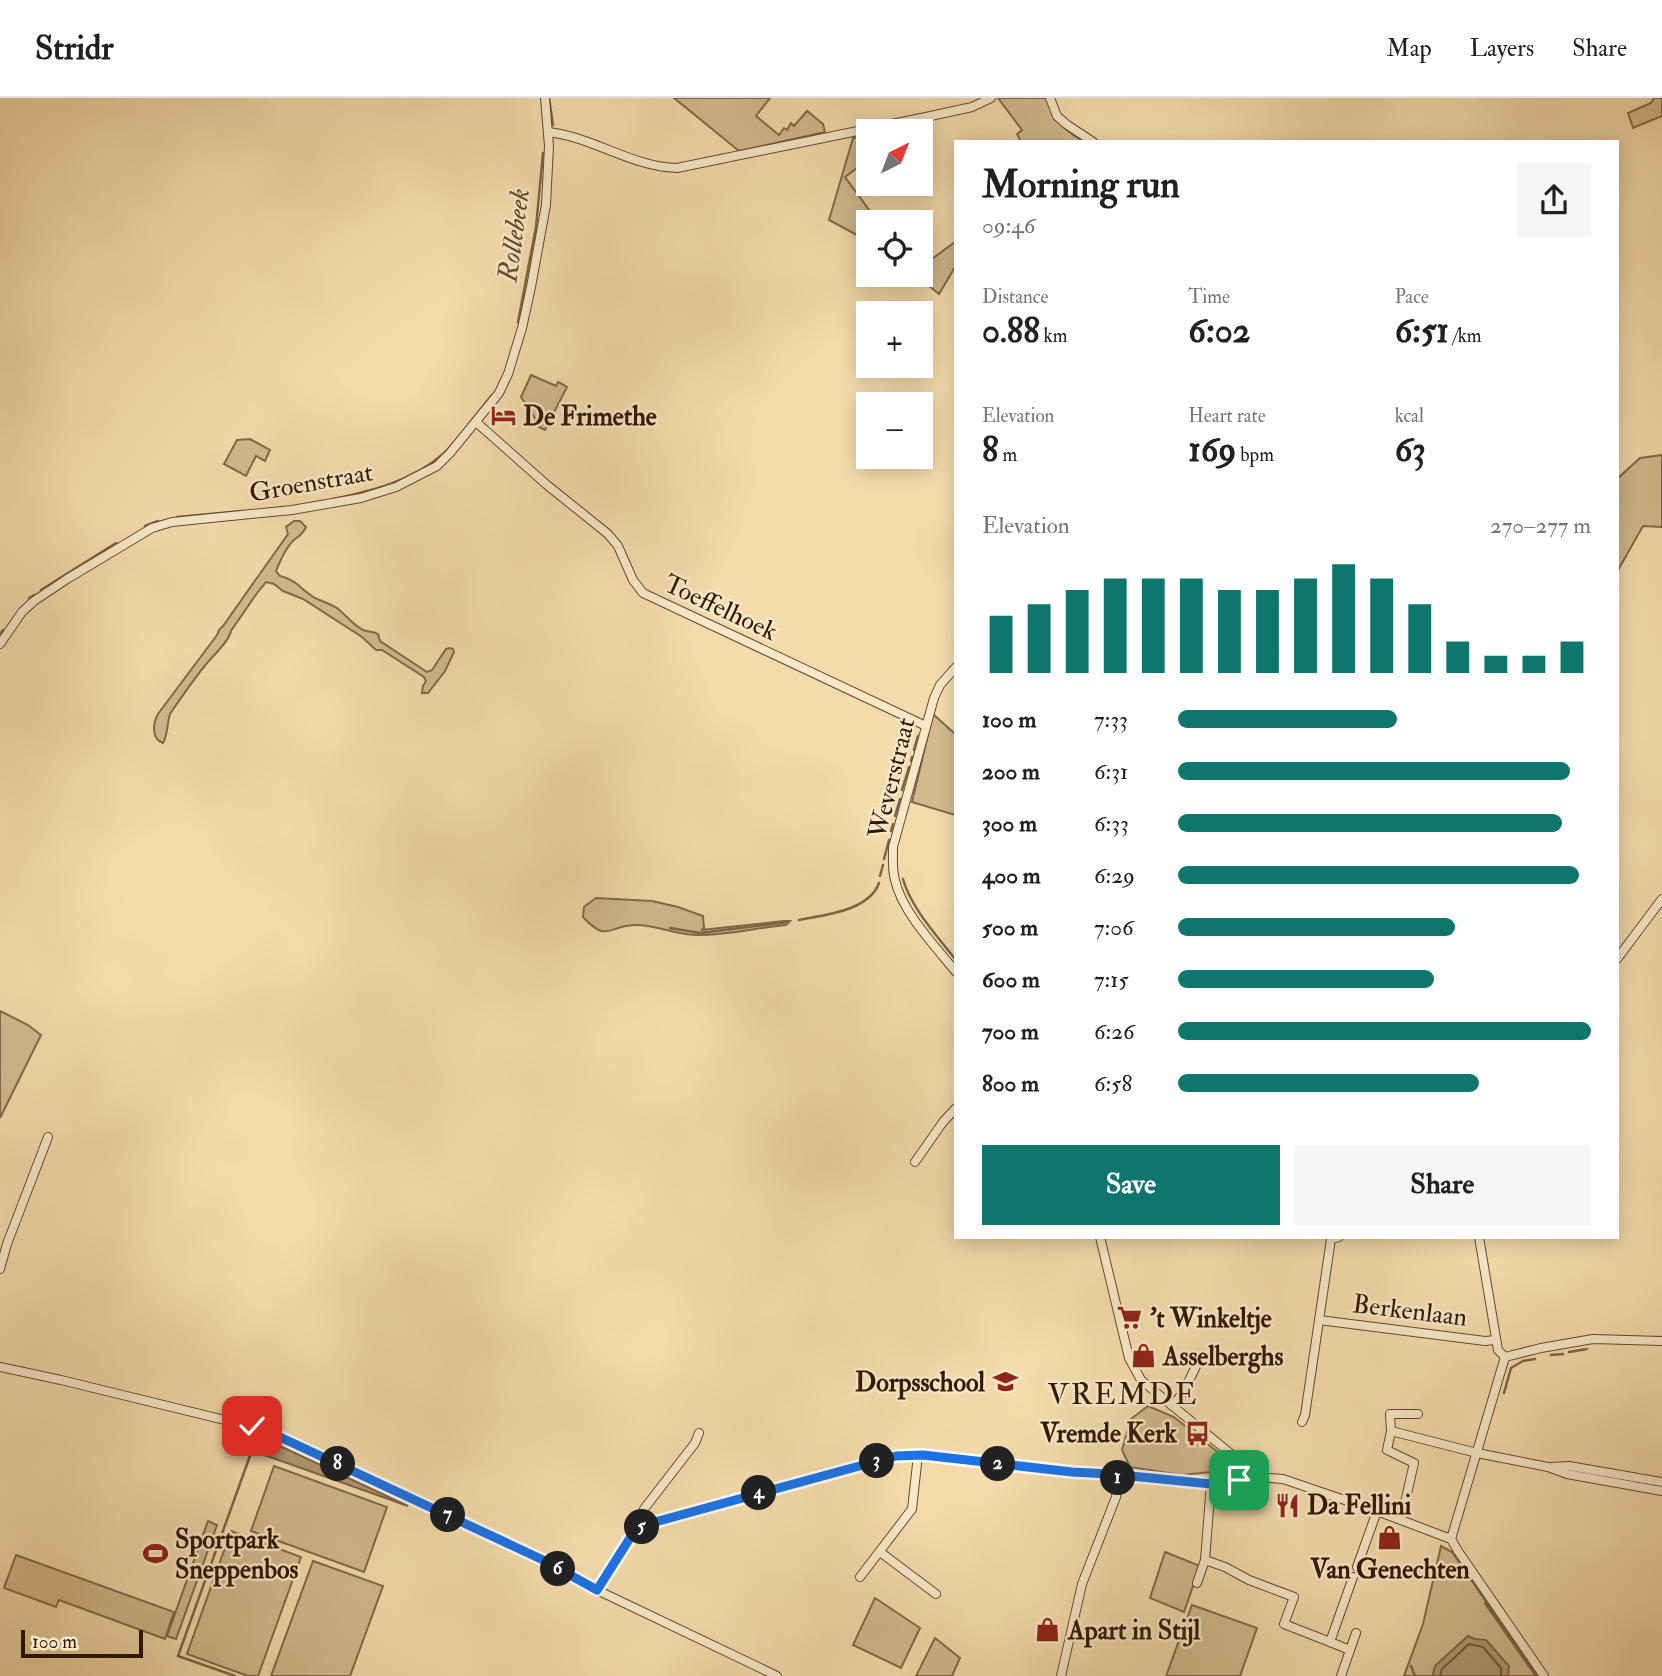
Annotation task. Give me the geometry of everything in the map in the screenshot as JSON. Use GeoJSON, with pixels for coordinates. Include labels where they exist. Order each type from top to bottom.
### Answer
{"type":"FeatureCollection","features":[{"type":"Feature","properties":{"kind":"street","name":"Groenstraat"},"geometry":{"type":"LineString","coordinates":[[0,644],[22,612],[34,601],[152,528],[181,520],[312,508],[361,498],[383,492],[437,467],[499,393],[523,328],[546,205],[549,146],[545,98]]}},
{"type":"Feature","properties":{"kind":"street"},"geometry":{"type":"LineString","coordinates":[[548,132],[582,139],[656,166],[677,168],[972,107],[991,98]]}},
{"type":"Feature","properties":{"kind":"street"},"geometry":{"type":"LineString","coordinates":[[1050,98],[1057,116],[1090,140]]}},
{"type":"Feature","properties":{"kind":"street","name":"Toeffelhoek"},"geometry":{"type":"LineString","coordinates":[[476,422],[547,485],[608,534],[618,546],[633,580],[643,593],[926,726]]}},
{"type":"Feature","properties":{"kind":"street","name":"Weverstraat"},"geometry":{"type":"LineString","coordinates":[[954,669],[940,685],[934,698],[893,848],[892,863],[897,887],[908,910],[954,969]]}},
{"type":"Feature","properties":{"kind":"street"},"geometry":{"type":"LineString","coordinates":[[1619,956],[1662,899]]}},
{"type":"Feature","properties":{"kind":"street"},"geometry":{"type":"LineString","coordinates":[[915,1162],[954,1110]]}},
{"type":"Feature","properties":{"kind":"street"},"geometry":{"type":"LineString","coordinates":[[0,1269],[48,1137]]}},
{"type":"Feature","properties":{"kind":"street"},"geometry":{"type":"LineString","coordinates":[[1100,1239],[1129,1357],[1141,1380],[1236,1458],[1239,1480]]}},
{"type":"Feature","properties":{"kind":"street"},"geometry":{"type":"LineString","coordinates":[[1302,1422],[1335,1239]]}},
{"type":"Feature","properties":{"kind":"street"},"geometry":{"type":"LineString","coordinates":[[1479,1239],[1498,1350],[1505,1357]]}},
{"type":"Feature","properties":{"kind":"street","name":"Berkenlaan"},"geometry":{"type":"LineString","coordinates":[[1319,1320],[1485,1341],[1496,1340]]}},
{"type":"Feature","properties":{"kind":"street"},"geometry":{"type":"LineString","coordinates":[[1505,1357],[1593,1339],[1662,1341]]}},
{"type":"Feature","properties":{"kind":"street"},"geometry":{"type":"LineString","coordinates":[[1172,1406],[1183,1394],[1201,1356]]}},
{"type":"Feature","properties":{"kind":"street"},"geometry":{"type":"LineString","coordinates":[[1451,1539],[1505,1357]]}},
{"type":"Feature","properties":{"kind":"street"},"geometry":{"type":"LineString","coordinates":[[0,1367],[266,1430],[531,1555],[597,1590],[777,1676]]}},
{"type":"Feature","properties":{"kind":"street"},"geometry":{"type":"LineString","coordinates":[[1401,1520],[1414,1463],[1387,1450],[1391,1431],[1390,1414],[1418,1414]]}},
{"type":"Feature","properties":{"kind":"street"},"geometry":{"type":"LineString","coordinates":[[1391,1431],[1477,1453],[1548,1467],[1567,1474],[1661,1487]]}},
{"type":"Feature","properties":{"kind":"street"},"geometry":{"type":"LineString","coordinates":[[644,1525],[644,1509],[695,1443],[699,1433]]}},
{"type":"Feature","properties":{"kind":"street"},"geometry":{"type":"LineString","coordinates":[[597,1590],[635,1531],[644,1525],[896,1456],[918,1455],[1110,1474],[1118,1478],[1211,1484],[1257,1477],[1283,1479],[1451,1539],[1544,1676]]}},
{"type":"Feature","properties":{"kind":"street"},"geometry":{"type":"LineString","coordinates":[[860,1577],[912,1509],[918,1455]]}},
{"type":"Feature","properties":{"kind":"street"},"geometry":{"type":"LineString","coordinates":[[1060,1676],[1083,1584],[1116,1497],[1118,1485],[1126,1477]]}},
{"type":"Feature","properties":{"kind":"street"},"geometry":{"type":"LineString","coordinates":[[1197,1583],[1205,1560],[1211,1484]]}},
{"type":"Feature","properties":{"kind":"street"},"geometry":{"type":"LineString","coordinates":[[1357,1567],[1377,1511]]}},
{"type":"Feature","properties":{"kind":"street"},"geometry":{"type":"LineString","coordinates":[[880,1552],[936,1594]]}},
{"type":"Feature","properties":{"kind":"street"},"geometry":{"type":"LineString","coordinates":[[1205,1560],[1294,1597],[1284,1624],[1350,1650]]}},
{"type":"Feature","properties":{"kind":"street"},"geometry":{"type":"LineString","coordinates":[[1330,1642],[1353,1577]]}},
{"type":"Feature","properties":{"kind":"street"},"geometry":{"type":"LineString","coordinates":[[1341,1676],[1356,1633]]}},
{"type":"Feature","properties":{"kind":"shaded area"},"geometry":{"type":"Polygon","coordinates":[[[674,98],[770,98],[756,116],[779,135],[784,128],[787,130],[791,123],[794,126],[807,111],[823,124],[825,132],[739,151],[674,98]]]}},
{"type":"Feature","properties":{"kind":"shaded area"},"geometry":{"type":"Polygon","coordinates":[[[998,98],[1047,98],[1061,124],[1081,140],[1020,140],[1017,134],[1022,130],[998,98]]]}},
{"type":"Feature","properties":{"kind":"shaded area"},"geometry":{"type":"Polygon","coordinates":[[[1654,98],[1662,98],[1662,116],[1633,128],[1628,113],[1651,103],[1654,98]]]}},
{"type":"Feature","properties":{"kind":"shaded area"},"geometry":{"type":"Polygon","coordinates":[[[856,137],[856,169],[845,177],[856,196],[859,196],[869,210],[856,210],[856,235],[829,220],[853,138],[856,137]]]}},
{"type":"Feature","properties":{"kind":"shaded area"},"geometry":{"type":"Polygon","coordinates":[[[954,243],[954,269],[939,294],[931,287],[933,287],[933,258],[954,243]]]}},
{"type":"Feature","properties":{"kind":"shaded area"},"geometry":{"type":"Polygon","coordinates":[[[531,375],[556,386],[558,382],[567,387],[545,430],[533,424],[536,420],[521,397],[531,375]]]}},
{"type":"Feature","properties":{"kind":"shaded area"},"geometry":{"type":"Polygon","coordinates":[[[250,439],[270,450],[265,461],[256,456],[246,476],[224,464],[237,440],[250,439]]]}},
{"type":"Feature","properties":{"kind":"shaded area"},"geometry":{"type":"Polygon","coordinates":[[[1662,455],[1662,527],[1643,526],[1619,568],[1619,477],[1640,458],[1662,455]]]}},
{"type":"Feature","properties":{"kind":"shaded area"},"geometry":{"type":"Polygon","coordinates":[[[294,521],[300,521],[306,527],[284,554],[276,571],[280,576],[337,608],[363,630],[378,634],[380,641],[427,672],[432,670],[446,649],[453,649],[445,671],[428,693],[422,693],[426,681],[424,677],[382,650],[376,650],[362,637],[303,599],[266,582],[225,643],[202,669],[170,714],[165,740],[163,743],[159,741],[154,730],[158,714],[288,534],[286,527],[294,521]]]}},
{"type":"Feature","properties":{"kind":"shaded area"},"geometry":{"type":"Polygon","coordinates":[[[933,714],[954,733],[954,815],[912,802],[933,714]]]}},
{"type":"Feature","properties":{"kind":"shaded area"},"geometry":{"type":"Polygon","coordinates":[[[596,898],[652,901],[678,907],[703,916],[704,928],[701,930],[790,921],[786,925],[706,935],[636,925],[603,931],[583,917],[584,907],[596,898]]]}},
{"type":"Feature","properties":{"kind":"shaded area"},"geometry":{"type":"Polygon","coordinates":[[[0,1011],[41,1035],[0,1118],[0,1011]]]}},
{"type":"Feature","properties":{"kind":"shaded area"},"geometry":{"type":"Polygon","coordinates":[[[1148,1406],[1174,1417],[1229,1461],[1229,1468],[1181,1475],[1130,1467],[1122,1450],[1131,1419],[1148,1406]]]}},
{"type":"Feature","properties":{"kind":"shaded area"},"geometry":{"type":"Polygon","coordinates":[[[274,1466],[387,1507],[364,1572],[251,1531],[274,1466]]]}},
{"type":"Feature","properties":{"kind":"shaded area"},"geometry":{"type":"Polygon","coordinates":[[[208,1521],[217,1525],[176,1639],[167,1636],[208,1521]]]}},
{"type":"Feature","properties":{"kind":"shaded area"},"geometry":{"type":"Polygon","coordinates":[[[231,1531],[301,1557],[258,1676],[248,1676],[187,1654],[231,1531]]]}},
{"type":"Feature","properties":{"kind":"shaded area"},"geometry":{"type":"Polygon","coordinates":[[[1441,1546],[1452,1552],[1537,1676],[1404,1676],[1423,1624],[1441,1546]]]}},
{"type":"Feature","properties":{"kind":"shaded area"},"geometry":{"type":"Polygon","coordinates":[[[1165,1552],[1200,1566],[1184,1612],[1150,1598],[1165,1552]]]}},
{"type":"Feature","properties":{"kind":"shaded area"},"geometry":{"type":"Polygon","coordinates":[[[16,1555],[174,1612],[165,1639],[59,1600],[56,1607],[4,1588],[16,1555]]]}},
{"type":"Feature","properties":{"kind":"shaded area"},"geometry":{"type":"Polygon","coordinates":[[[313,1561],[383,1586],[350,1676],[271,1676],[313,1561]]]}},
{"type":"Feature","properties":{"kind":"shaded area"},"geometry":{"type":"Polygon","coordinates":[[[875,1598],[920,1628],[901,1668],[853,1645],[875,1598]]]}},
{"type":"Feature","properties":{"kind":"shaded area"},"geometry":{"type":"Polygon","coordinates":[[[1192,1605],[1257,1628],[1240,1676],[1166,1676],[1192,1605]]]}},
{"type":"Feature","properties":{"kind":"shaded area"},"geometry":{"type":"Polygon","coordinates":[[[935,1638],[960,1658],[952,1676],[916,1676],[935,1638]]]}},
{"type":"Feature","properties":{"kind":"water"},"geometry":{"type":"Polygon","coordinates":[[[254,1438],[278,1445],[408,1506],[256,1452],[251,1453],[249,1450],[254,1438]]]}},
{"type":"Feature","properties":{"kind":"water"},"geometry":{"type":"Polygon","coordinates":[[[1468,1636],[1486,1640],[1509,1666],[1508,1676],[1434,1676],[1435,1666],[1468,1636]]]}},
{"type":"Feature","properties":{"kind":"waterway","name":"Rollebeek"},"geometry":{"type":"LineString","coordinates":[[549,98],[553,125]]}},
{"type":"Feature","properties":{"kind":"waterway","name":"Rollebeek"},"geometry":{"type":"LineString","coordinates":[[518,322],[536,227],[543,153]]}},
{"type":"Feature","properties":{"kind":"waterway","name":"Rollebeek"},"geometry":{"type":"LineString","coordinates":[[333,499],[391,484],[431,463],[456,440],[492,395]]}},
{"type":"Feature","properties":{"kind":"waterway","name":"Rollebeek"},"geometry":{"type":"LineString","coordinates":[[177,517],[243,511]]}},
{"type":"Feature","properties":{"kind":"waterway","name":"Rollebeek"},"geometry":{"type":"LineString","coordinates":[[145,526],[158,521]]}},
{"type":"Feature","properties":{"kind":"waterway","name":"Rollebeek"},"geometry":{"type":"LineString","coordinates":[[41,590],[116,543]]}},
{"type":"Feature","properties":{"kind":"waterway","name":"Rollebeek"},"geometry":{"type":"LineString","coordinates":[[29,598],[34,595]]}},
{"type":"Feature","properties":{"kind":"waterway"},"geometry":{"type":"LineString","coordinates":[[914,750],[918,736]]}},
{"type":"Feature","properties":{"kind":"waterway"},"geometry":{"type":"LineString","coordinates":[[911,761],[912,757]]}},
{"type":"Feature","properties":{"kind":"waterway"},"geometry":{"type":"LineString","coordinates":[[902,790],[909,767]]}},
{"type":"Feature","properties":{"kind":"waterway"},"geometry":{"type":"LineString","coordinates":[[895,816],[900,799]]}},
{"type":"Feature","properties":{"kind":"waterway"},"geometry":{"type":"LineString","coordinates":[[891,831],[893,824]]}},
{"type":"Feature","properties":{"kind":"waterway"},"geometry":{"type":"LineString","coordinates":[[884,859],[889,840]]}},
{"type":"Feature","properties":{"kind":"waterway"},"geometry":{"type":"LineString","coordinates":[[880,876],[883,865]]}},
{"type":"Feature","properties":{"kind":"waterway"},"geometry":{"type":"LineString","coordinates":[[903,879],[912,901],[954,958]]}},
{"type":"Feature","properties":{"kind":"waterway"},"geometry":{"type":"LineString","coordinates":[[799,920],[856,906],[866,900],[879,883]]}},
{"type":"Feature","properties":{"kind":"waterway"},"geometry":{"type":"LineString","coordinates":[[670,928],[700,933],[788,922]]}},
{"type":"Feature","properties":{"kind":"waterway"},"geometry":{"type":"LineString","coordinates":[[1569,1352],[1587,1349]]}},
{"type":"Feature","properties":{"kind":"waterway"},"geometry":{"type":"LineString","coordinates":[[1551,1355],[1563,1354]]}},
{"type":"Feature","properties":{"kind":"waterway"},"geometry":{"type":"LineString","coordinates":[[1504,1393],[1511,1368],[1523,1361],[1535,1359]]}},
{"type":"Feature","properties":{"kind":"waterway"},"geometry":{"type":"LineString","coordinates":[[235,1676],[178,1656],[251,1453]]}},
{"type":"Feature","properties":{"kind":"waterway"},"geometry":{"type":"LineString","coordinates":[[1642,1483],[1649,1485]]}},
{"type":"Feature","properties":{"kind":"waterway"},"geometry":{"type":"LineString","coordinates":[[1485,1603],[1536,1676]]}},
{"type":"Feature","properties":{"kind":"waterway"},"geometry":{"type":"LineString","coordinates":[[1411,1666],[1415,1676]]}},
{"type":"Feature","properties":{"kind":"place","name":"De Frimethe"},"geometry":{"type":"Point","coordinates":[503,416]}},
{"type":"Feature","properties":{"kind":"place","name":"'t Winkeltje"},"geometry":{"type":"Point","coordinates":[1130,1318]}},
{"type":"Feature","properties":{"kind":"place","name":"Asselberghs"},"geometry":{"type":"Point","coordinates":[1143,1356]}},
{"type":"Feature","properties":{"kind":"place","name":"Dorpsschool"},"geometry":{"type":"Point","coordinates":[1005,1382]}},
{"type":"Feature","properties":{"kind":"place","name":"Vremde Kerk"},"geometry":{"type":"Point","coordinates":[1197,1433]}},
{"type":"Feature","properties":{"kind":"place","name":"Da Fellini"},"geometry":{"type":"Point","coordinates":[1287,1505]}},
{"type":"Feature","properties":{"kind":"place","name":"Van Genechten"},"geometry":{"type":"Point","coordinates":[1390,1537]}},
{"type":"Feature","properties":{"kind":"place","name":"Sportpark Sneppenbos"},"geometry":{"type":"Point","coordinates":[155,1554]}},
{"type":"Feature","properties":{"kind":"place","name":"Apart in Stijl"},"geometry":{"type":"Point","coordinates":[1048,1630]}},
{"type":"Feature","properties":{"kind":"district","name":"VREMDE"},"geometry":{"type":"Point","coordinates":[1123,1394]}},
{"type":"Feature","properties":{"kind":"route"},"geometry":{"type":"LineString","coordinates":[[252,1426],[266,1430],[543,1560],[597,1590],[635,1531],[644,1525],[896,1456],[923,1455],[1110,1474],[1118,1478],[1131,1476],[1211,1484],[1239,1480]]}}]}
